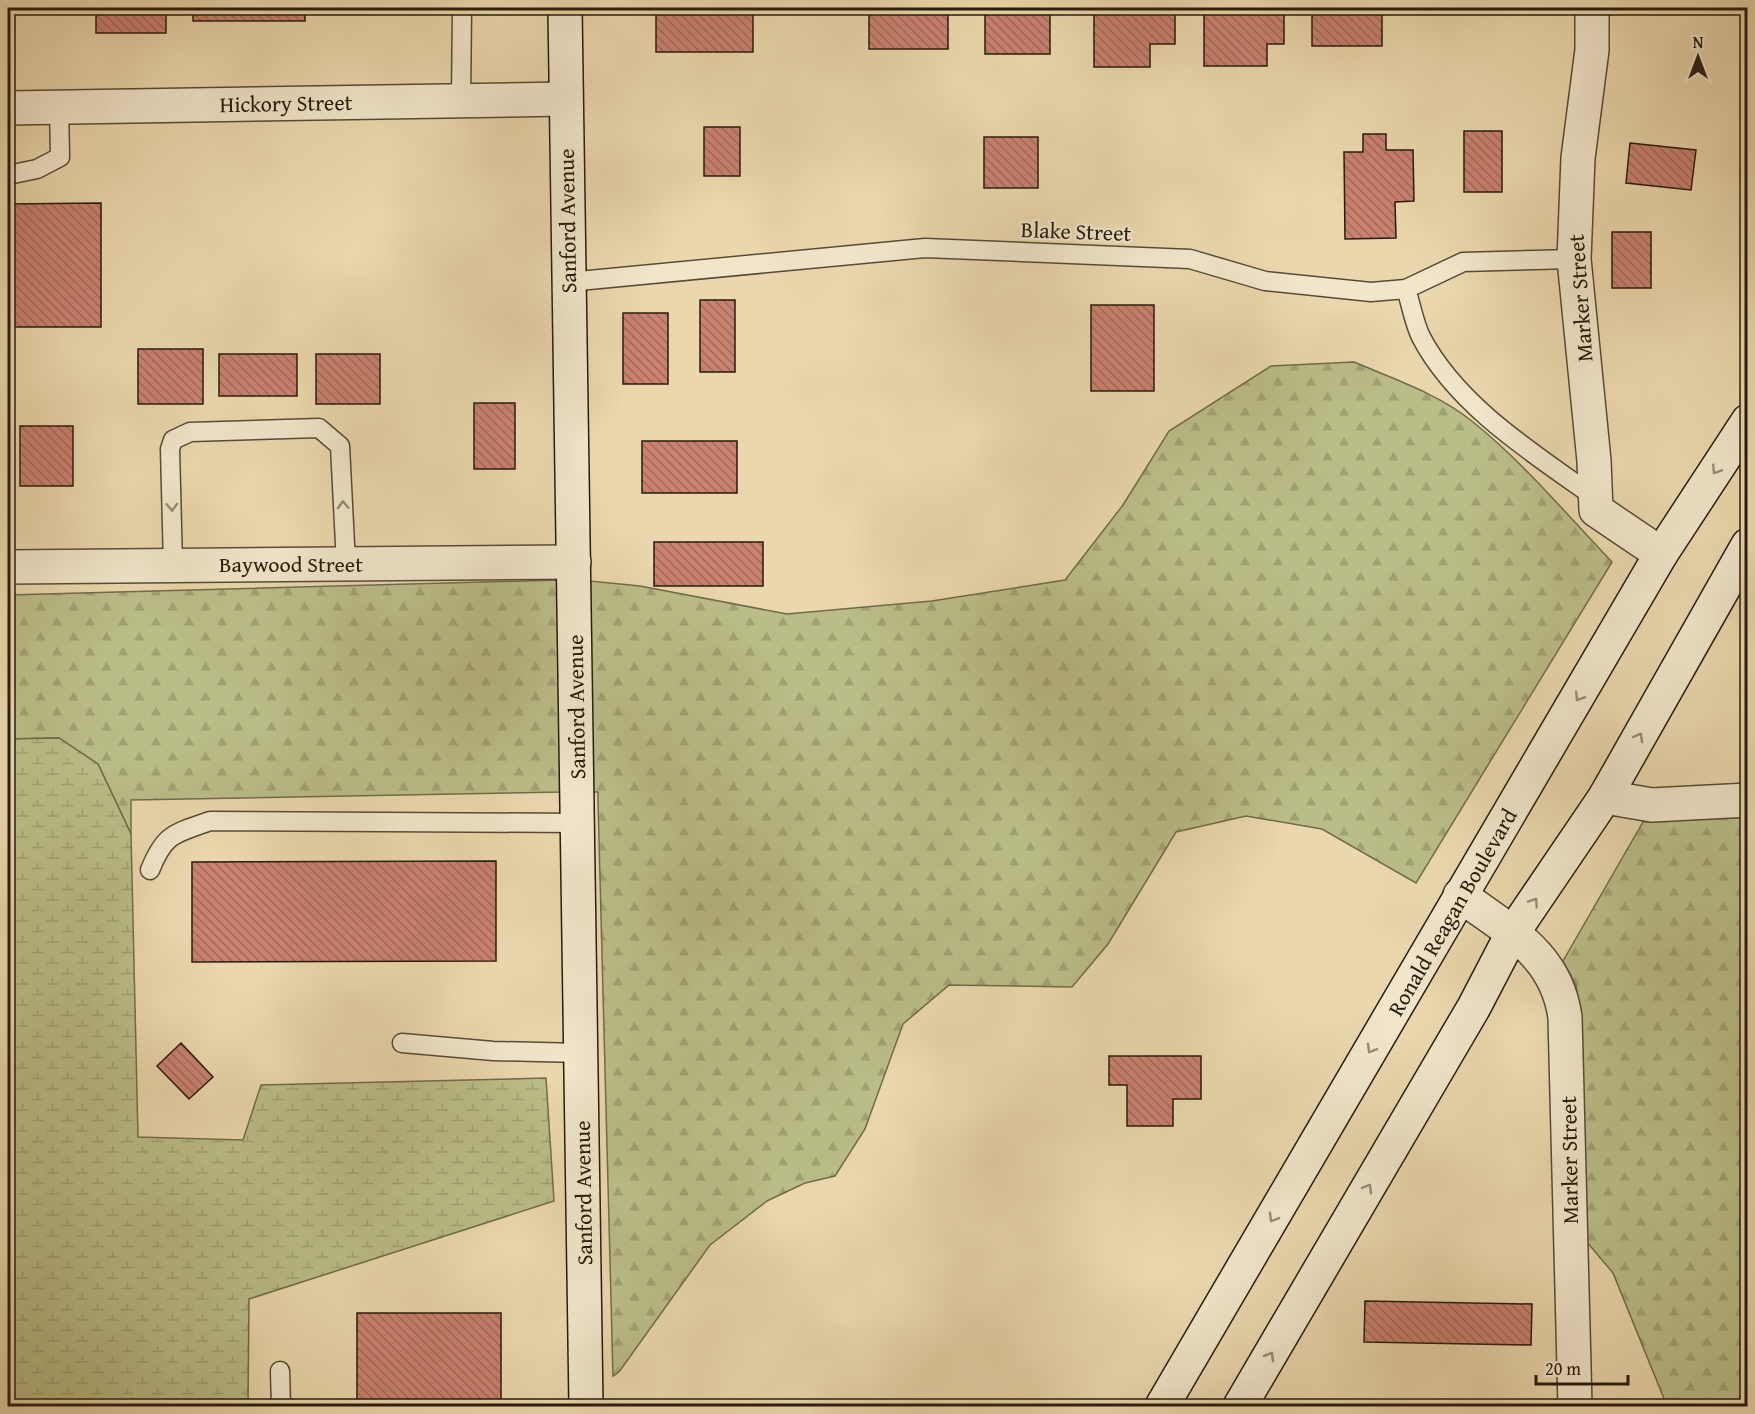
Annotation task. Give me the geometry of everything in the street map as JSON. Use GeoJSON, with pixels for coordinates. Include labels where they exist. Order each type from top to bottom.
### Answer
{"type":"FeatureCollection","features":[{"type":"Feature","properties":{"kind":"street","name":"Sanford Avenue"},"geometry":{"type":"LineString","coordinates":[[565,8],[586,1407]]}},
{"type":"Feature","properties":{"kind":"street","name":"Marker Street"},"geometry":{"type":"LineString","coordinates":[[1592,8],[1592,50],[1578,158],[1574,259],[1596,498]]}},
{"type":"Feature","properties":{"kind":"street","name":"Hickory Street"},"geometry":{"type":"LineString","coordinates":[[8,108],[565,99]]}},
{"type":"Feature","properties":{"kind":"street","name":"Ronald Reagan Boulevard"},"geometry":{"type":"LineString","coordinates":[[1162,1407],[1661,554],[1748,421]]}},
{"type":"Feature","properties":{"kind":"street"},"geometry":{"type":"LineString","coordinates":[[1596,498],[1596,510],[1661,554]]}},
{"type":"Feature","properties":{"kind":"street"},"geometry":{"type":"LineString","coordinates":[[1240,1407],[1468,1017],[1512,934],[1605,797],[1748,545]]}},
{"type":"Feature","properties":{"kind":"street","name":"Baywood Street"},"geometry":{"type":"LineString","coordinates":[[8,567],[574,562]]}},
{"type":"Feature","properties":{"kind":"street"},"geometry":{"type":"LineString","coordinates":[[1605,797],[1652,805],[1748,800]]}},
{"type":"Feature","properties":{"kind":"street","name":"Marker Street"},"geometry":{"type":"LineString","coordinates":[[1460,895],[1540,957],[1562,993],[1565,1017],[1575,1407]]}},
{"type":"Feature","properties":{"kind":"lane"},"geometry":{"type":"LineString","coordinates":[[461,100],[462,8]]}},
{"type":"Feature","properties":{"kind":"lane"},"geometry":{"type":"LineString","coordinates":[[8,175],[37,169],[60,158],[59,107]]}},
{"type":"Feature","properties":{"kind":"lane","name":"Blake Street"},"geometry":{"type":"LineString","coordinates":[[568,282],[925,248],[1190,259],[1265,281],[1371,291],[1406,289],[1463,262],[1574,259]]}},
{"type":"Feature","properties":{"kind":"lane"},"geometry":{"type":"LineString","coordinates":[[1406,289],[1420,336],[1449,382],[1529,451],[1596,498]]}},
{"type":"Feature","properties":{"kind":"lane"},"geometry":{"type":"LineString","coordinates":[[173,565],[170,448],[173,440],[190,432],[319,428],[340,446],[346,564]]}},
{"type":"Feature","properties":{"kind":"lane"},"geometry":{"type":"LineString","coordinates":[[150,870],[159,846],[173,834],[210,821],[578,823]]}},
{"type":"Feature","properties":{"kind":"lane"},"geometry":{"type":"LineString","coordinates":[[402,1043],[493,1051],[581,1053]]}},
{"type":"Feature","properties":{"kind":"lane"},"geometry":{"type":"LineString","coordinates":[[280,1371],[281,1407]]}},
{"type":"Feature","properties":{"kind":"green space"},"geometry":{"type":"Polygon","coordinates":[[[1354,362],[1431,395],[1473,422],[1528,472],[1612,562],[1416,883],[1322,829],[1246,816],[1176,832],[1108,944],[1072,987],[949,985],[903,1024],[865,1129],[835,1176],[805,1183],[767,1201],[710,1245],[619,1372],[613,1376],[598,792],[593,792],[590,581],[640,586],[787,614],[932,601],[1065,580],[1123,505],[1169,431],[1271,366],[1354,362]]]}},
{"type":"Feature","properties":{"kind":"green space"},"geometry":{"type":"Polygon","coordinates":[[[559,580],[561,792],[131,800],[131,834],[98,764],[59,738],[8,739],[8,595],[559,580]]]}},
{"type":"Feature","properties":{"kind":"green space"},"geometry":{"type":"Polygon","coordinates":[[[59,738],[98,764],[131,834],[138,1137],[243,1140],[261,1085],[546,1078],[554,1201],[249,1299],[248,1406],[8,1406],[8,739],[59,738]]]}},
{"type":"Feature","properties":{"kind":"green space"},"geometry":{"type":"Polygon","coordinates":[[[1747,817],[1747,1406],[1667,1406],[1613,1273],[1586,1241],[1581,1017],[1576,985],[1563,961],[1643,822],[1747,817]]]}},
{"type":"Feature","properties":{"kind":"building"},"geometry":{"type":"Polygon","coordinates":[[[96,8],[166,8],[166,33],[96,33],[96,8]]]}},
{"type":"Feature","properties":{"kind":"building"},"geometry":{"type":"Polygon","coordinates":[[[193,8],[305,8],[305,21],[193,21],[193,8]]]}},
{"type":"Feature","properties":{"kind":"building"},"geometry":{"type":"Polygon","coordinates":[[[869,8],[948,8],[948,49],[869,49],[869,8]]]}},
{"type":"Feature","properties":{"kind":"building"},"geometry":{"type":"Polygon","coordinates":[[[1094,8],[1175,8],[1175,44],[1150,44],[1150,67],[1094,67],[1094,8]]]}},
{"type":"Feature","properties":{"kind":"building"},"geometry":{"type":"Polygon","coordinates":[[[1204,8],[1284,8],[1284,44],[1267,44],[1267,66],[1204,66],[1204,8]]]}},
{"type":"Feature","properties":{"kind":"building"},"geometry":{"type":"Polygon","coordinates":[[[1312,8],[1382,8],[1382,46],[1312,46],[1312,8]]]}},
{"type":"Feature","properties":{"kind":"building"},"geometry":{"type":"Polygon","coordinates":[[[656,9],[753,9],[753,52],[656,52],[656,9]]]}},
{"type":"Feature","properties":{"kind":"building"},"geometry":{"type":"Polygon","coordinates":[[[985,10],[1050,10],[1050,54],[985,54],[985,10]]]}},
{"type":"Feature","properties":{"kind":"building"},"geometry":{"type":"Polygon","coordinates":[[[704,127],[740,127],[740,176],[704,176],[704,127]]]}},
{"type":"Feature","properties":{"kind":"building"},"geometry":{"type":"Polygon","coordinates":[[[1464,131],[1502,131],[1502,192],[1464,192],[1464,131]]]}},
{"type":"Feature","properties":{"kind":"building"},"geometry":{"type":"Polygon","coordinates":[[[1363,134],[1386,134],[1386,150],[1413,150],[1414,201],[1395,202],[1396,238],[1345,239],[1344,152],[1363,152],[1363,134]]]}},
{"type":"Feature","properties":{"kind":"building"},"geometry":{"type":"Polygon","coordinates":[[[984,137],[1038,137],[1038,188],[984,188],[984,137]]]}},
{"type":"Feature","properties":{"kind":"building"},"geometry":{"type":"Polygon","coordinates":[[[1630,143],[1696,150],[1691,190],[1626,183],[1630,143]]]}},
{"type":"Feature","properties":{"kind":"building"},"geometry":{"type":"Polygon","coordinates":[[[101,203],[101,327],[8,327],[8,204],[101,203]]]}},
{"type":"Feature","properties":{"kind":"building"},"geometry":{"type":"Polygon","coordinates":[[[1612,232],[1651,232],[1651,288],[1612,288],[1612,232]]]}},
{"type":"Feature","properties":{"kind":"building"},"geometry":{"type":"Polygon","coordinates":[[[700,300],[735,300],[735,372],[700,372],[700,300]]]}},
{"type":"Feature","properties":{"kind":"building"},"geometry":{"type":"Polygon","coordinates":[[[1091,305],[1154,305],[1154,391],[1091,391],[1091,305]]]}},
{"type":"Feature","properties":{"kind":"building"},"geometry":{"type":"Polygon","coordinates":[[[623,313],[668,313],[668,384],[623,384],[623,313]]]}},
{"type":"Feature","properties":{"kind":"building"},"geometry":{"type":"Polygon","coordinates":[[[138,349],[203,349],[203,404],[138,404],[138,349]]]}},
{"type":"Feature","properties":{"kind":"building"},"geometry":{"type":"Polygon","coordinates":[[[219,354],[297,354],[297,396],[219,396],[219,354]]]}},
{"type":"Feature","properties":{"kind":"building"},"geometry":{"type":"Polygon","coordinates":[[[316,354],[380,354],[380,404],[316,404],[316,354]]]}},
{"type":"Feature","properties":{"kind":"building"},"geometry":{"type":"Polygon","coordinates":[[[474,403],[515,403],[515,469],[474,469],[474,403]]]}},
{"type":"Feature","properties":{"kind":"building"},"geometry":{"type":"Polygon","coordinates":[[[20,426],[73,426],[73,486],[20,486],[20,426]]]}},
{"type":"Feature","properties":{"kind":"building"},"geometry":{"type":"Polygon","coordinates":[[[642,441],[737,441],[737,493],[642,493],[642,441]]]}},
{"type":"Feature","properties":{"kind":"building"},"geometry":{"type":"Polygon","coordinates":[[[654,542],[763,542],[763,586],[654,586],[654,542]]]}},
{"type":"Feature","properties":{"kind":"building"},"geometry":{"type":"Polygon","coordinates":[[[496,861],[496,961],[192,962],[192,862],[496,861]]]}},
{"type":"Feature","properties":{"kind":"building"},"geometry":{"type":"Polygon","coordinates":[[[181,1043],[213,1077],[189,1099],[157,1066],[181,1043]]]}},
{"type":"Feature","properties":{"kind":"building"},"geometry":{"type":"Polygon","coordinates":[[[1109,1056],[1201,1056],[1201,1099],[1173,1099],[1173,1126],[1127,1126],[1127,1085],[1109,1085],[1109,1056]]]}},
{"type":"Feature","properties":{"kind":"building"},"geometry":{"type":"Polygon","coordinates":[[[1365,1301],[1532,1304],[1531,1345],[1364,1342],[1365,1301]]]}},
{"type":"Feature","properties":{"kind":"building"},"geometry":{"type":"Polygon","coordinates":[[[357,1313],[501,1313],[501,1406],[357,1406],[357,1313]]]}}]}
